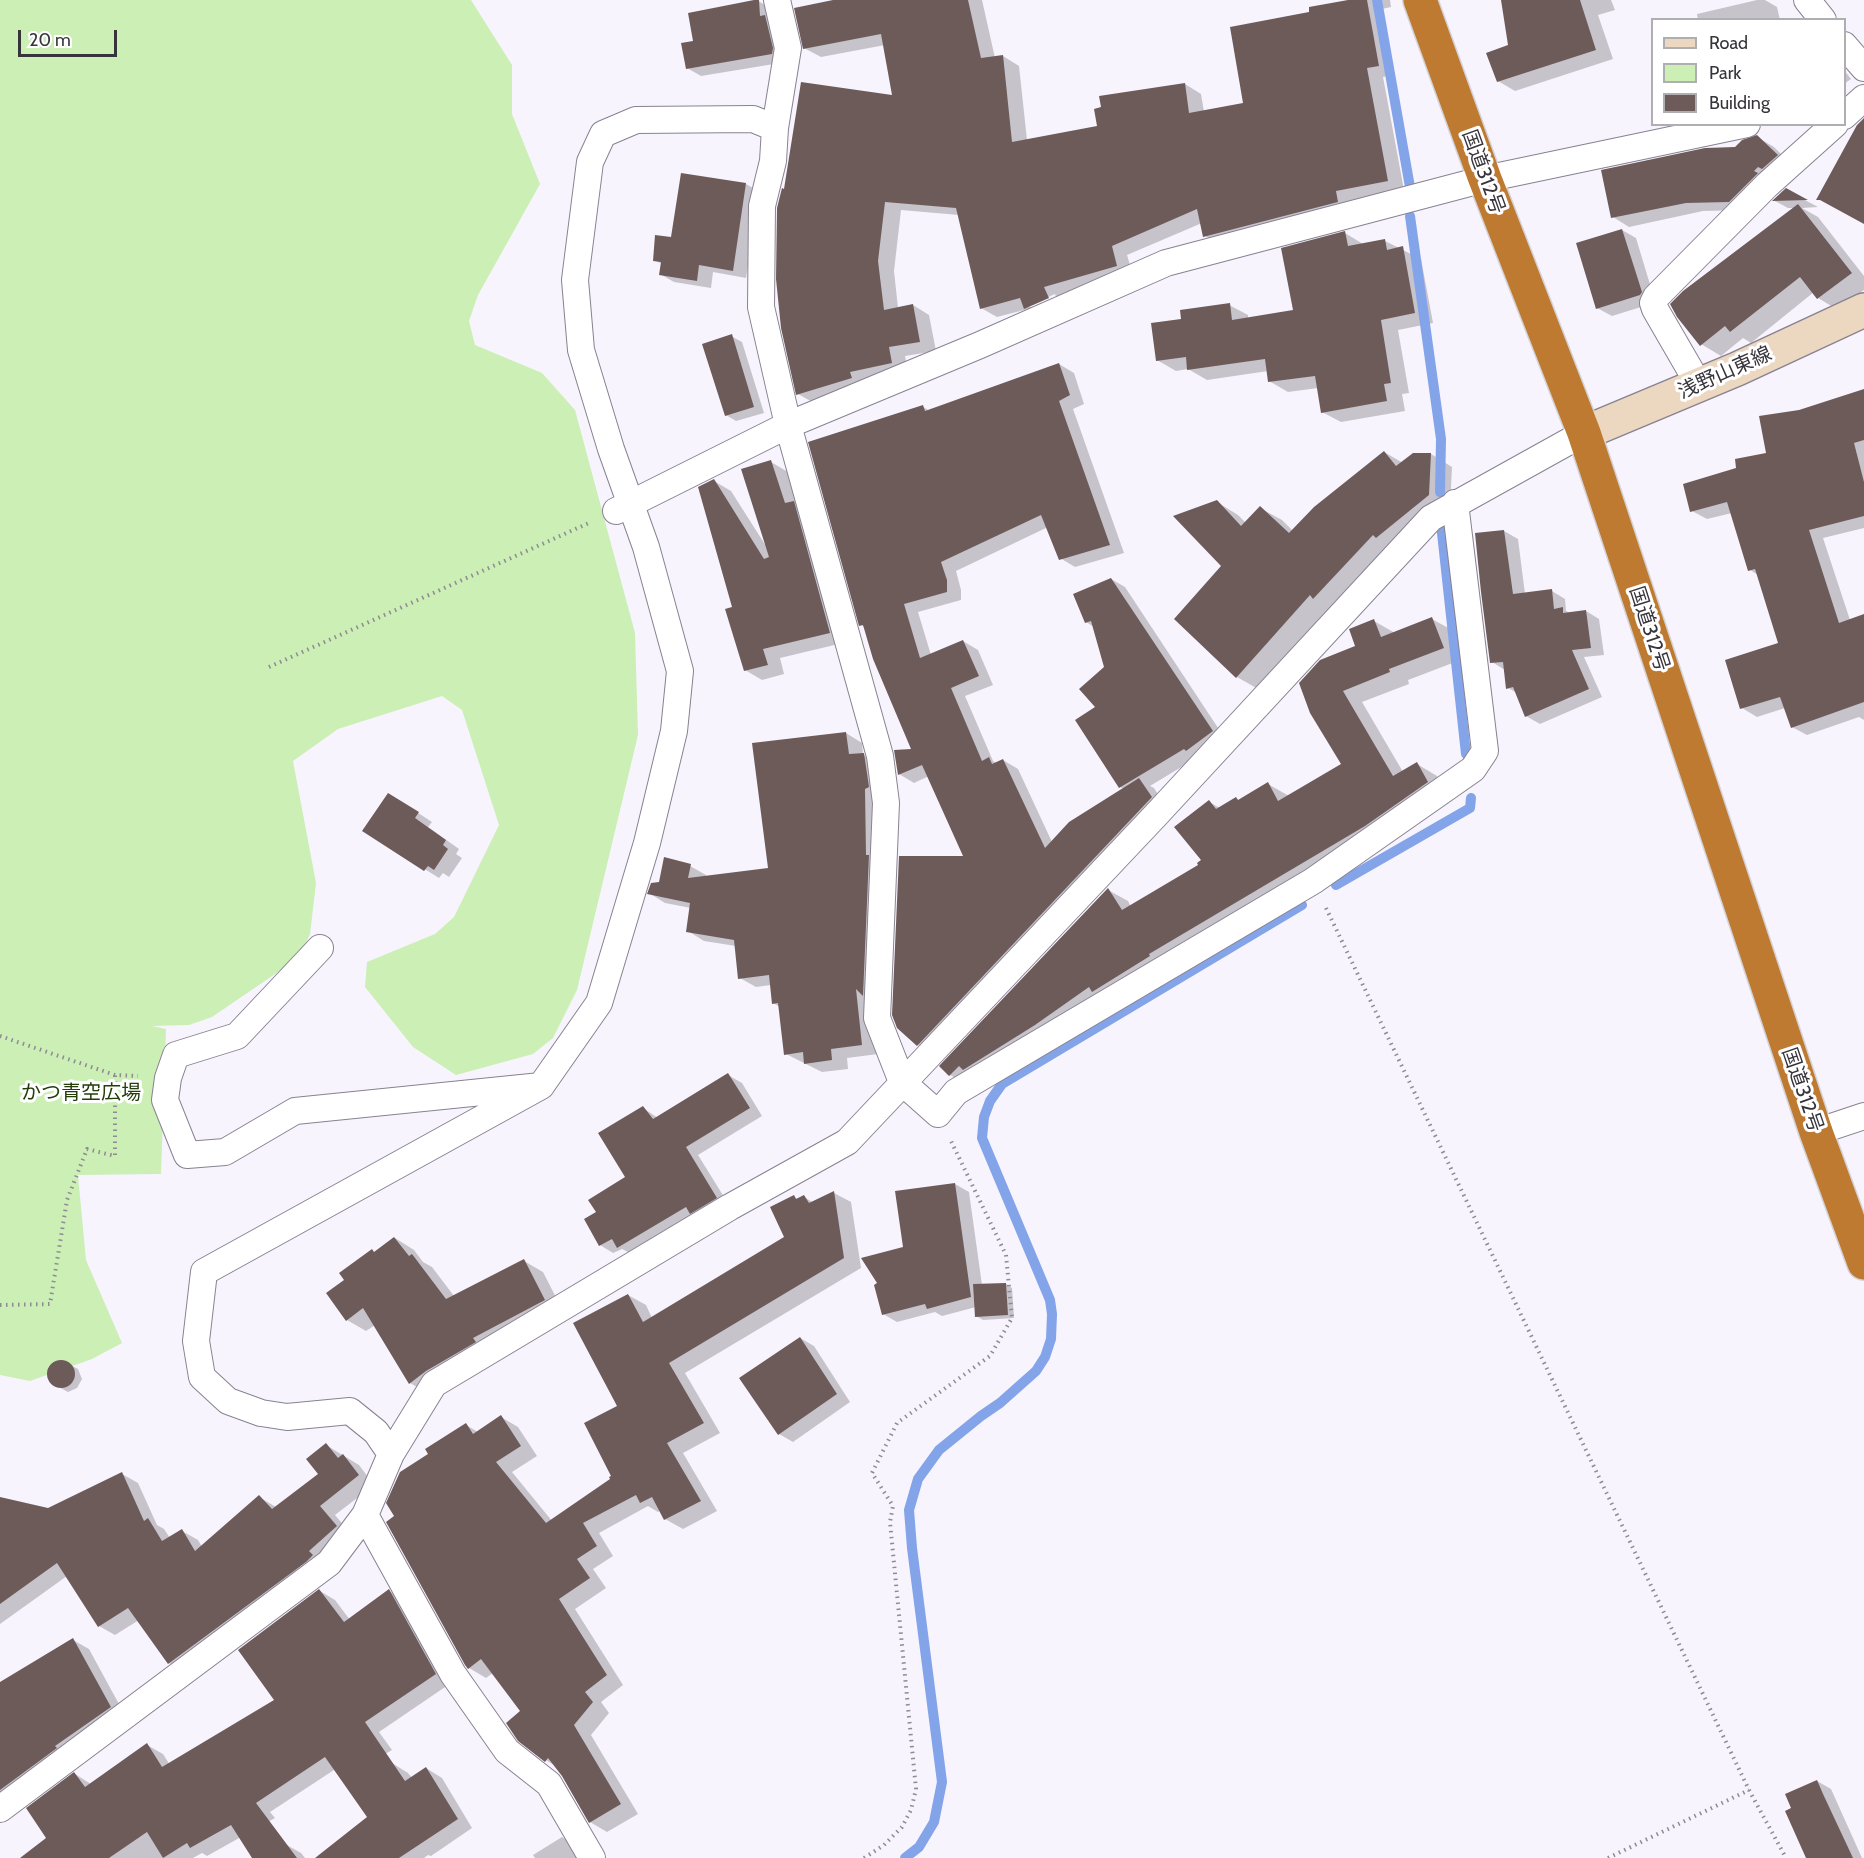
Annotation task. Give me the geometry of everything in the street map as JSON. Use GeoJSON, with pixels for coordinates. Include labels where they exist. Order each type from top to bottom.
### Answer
{"type":"FeatureCollection","features":[{"type":"Feature","properties":{"kind":"highway","name":"国道312号"},"geometry":{"type":"LineString","coordinates":[[1420,0],[1485,179],[1584,433],[1816,1132],[1864,1263]]}},
{"type":"Feature","properties":{"kind":"main road","name":"浅野山東線"},"geometry":{"type":"LineString","coordinates":[[1584,433],[1699,385],[1864,310]]}},
{"type":"Feature","properties":{"kind":"street"},"geometry":{"type":"LineString","coordinates":[[777,0],[788,48],[775,128],[774,160],[762,206],[761,307],[788,425],[880,756],[886,803],[878,1018],[902,1082],[939,1114],[956,1092],[1312,880],[1473,769],[1485,751],[1455,502]]}},
{"type":"Feature","properties":{"kind":"street"},"geometry":{"type":"LineString","coordinates":[[1807,0],[1821,18]]}},
{"type":"Feature","properties":{"kind":"street"},"geometry":{"type":"LineString","coordinates":[[1846,46],[1864,68]]}},
{"type":"Feature","properties":{"kind":"street"},"geometry":{"type":"LineString","coordinates":[[391,1454],[376,1432],[350,1411],[287,1417],[261,1413],[228,1401],[202,1377],[196,1341],[204,1272],[541,1086],[599,1002],[647,843],[674,731],[680,671],[646,547],[623,508],[581,350],[575,280],[590,162],[603,134],[636,120],[753,119],[775,128]]}},
{"type":"Feature","properties":{"kind":"street"},"geometry":{"type":"LineString","coordinates":[[623,508],[788,425],[980,345],[1166,263],[1485,179],[1737,126]]}},
{"type":"Feature","properties":{"kind":"street"},"geometry":{"type":"LineString","coordinates":[[1699,385],[1655,309],[1653,303],[1656,297],[1767,185],[1832,126]]}},
{"type":"Feature","properties":{"kind":"street"},"geometry":{"type":"LineString","coordinates":[[0,1809],[329,1563],[365,1515],[391,1454],[434,1384],[730,1207],[846,1142],[1155,816],[1431,518],[1455,502],[1584,433]]}},
{"type":"Feature","properties":{"kind":"street"},"geometry":{"type":"LineString","coordinates":[[320,948],[237,1036],[177,1055],[168,1078],[165,1100],[188,1155],[225,1152],[295,1111],[541,1086]]}},
{"type":"Feature","properties":{"kind":"street"},"geometry":{"type":"LineString","coordinates":[[1816,1132],[1864,1116]]}},
{"type":"Feature","properties":{"kind":"street"},"geometry":{"type":"LineString","coordinates":[[365,1515],[453,1674],[507,1751],[549,1784],[592,1858]]}},
{"type":"Feature","properties":{"kind":"path"},"geometry":{"type":"LineString","coordinates":[[269,667],[623,508]]}},
{"type":"Feature","properties":{"kind":"path"},"geometry":{"type":"LineString","coordinates":[[1312,880],[1749,1790],[1786,1858]]}},
{"type":"Feature","properties":{"kind":"path"},"geometry":{"type":"LineString","coordinates":[[0,1036],[115,1075],[168,1078]]}},
{"type":"Feature","properties":{"kind":"path"},"geometry":{"type":"LineString","coordinates":[[0,1305],[50,1304],[67,1200],[87,1149],[115,1156],[115,1075]]}},
{"type":"Feature","properties":{"kind":"path"},"geometry":{"type":"LineString","coordinates":[[864,1858],[884,1845],[902,1827],[911,1810],[916,1789],[890,1522],[893,1506],[872,1473],[897,1423],[990,1356],[1012,1318],[1006,1255],[939,1114]]}},
{"type":"Feature","properties":{"kind":"path"},"geometry":{"type":"LineString","coordinates":[[1608,1858],[1749,1790]]}},
{"type":"Feature","properties":{"kind":"green space","name":"かつ青空広場"},"geometry":{"type":"Polygon","coordinates":[[[0,0],[471,0],[512,65],[512,114],[540,184],[478,295],[469,321],[475,345],[542,373],[575,410],[635,633],[638,735],[577,990],[553,1038],[533,1054],[456,1075],[413,1047],[365,987],[367,962],[435,934],[454,917],[499,825],[462,710],[442,696],[338,729],[293,761],[316,883],[310,934],[300,957],[212,1017],[189,1025],[152,1026],[166,1029],[161,1174],[78,1175],[86,1260],[122,1343],[92,1359],[30,1381],[0,1375],[0,0]]]}},
{"type":"Feature","properties":{"kind":"building"},"geometry":{"type":"Polygon","coordinates":[[[759,0],[760,16],[765,15],[773,48],[772,54],[686,69],[681,43],[693,41],[688,13],[759,0]]]}},
{"type":"Feature","properties":{"kind":"building"},"geometry":{"type":"Polygon","coordinates":[[[833,0],[968,0],[981,58],[1003,55],[1012,142],[1097,126],[1094,109],[1101,107],[1099,96],[1185,83],[1189,113],[1243,103],[1230,27],[1309,12],[1309,7],[1348,0],[1367,0],[1379,66],[1367,68],[1388,181],[1336,191],[1338,202],[1203,237],[1197,209],[1112,246],[1117,266],[1044,287],[1049,298],[1024,309],[1020,298],[980,309],[956,208],[885,202],[878,261],[884,310],[913,304],[920,342],[889,347],[892,363],[850,372],[852,378],[796,395],[781,328],[776,279],[777,208],[782,188],[784,189],[801,82],[892,95],[881,34],[803,49],[794,8],[833,0]]]}},
{"type":"Feature","properties":{"kind":"building"},"geometry":{"type":"Polygon","coordinates":[[[1501,0],[1580,0],[1596,50],[1497,82],[1486,53],[1508,45],[1501,0]]]}},
{"type":"Feature","properties":{"kind":"building"},"geometry":{"type":"Polygon","coordinates":[[[1864,118],[1864,224],[1816,200],[1857,125],[1864,118]]]}},
{"type":"Feature","properties":{"kind":"building"},"geometry":{"type":"Polygon","coordinates":[[[1757,135],[1778,155],[1762,169],[1758,167],[1754,171],[1758,173],[1729,202],[1686,203],[1611,218],[1601,170],[1705,148],[1735,147],[1742,140],[1757,135]]]}},
{"type":"Feature","properties":{"kind":"building"},"geometry":{"type":"Polygon","coordinates":[[[681,173],[746,183],[733,271],[699,265],[697,281],[659,275],[661,262],[653,261],[655,235],[671,237],[681,173]]]}},
{"type":"Feature","properties":{"kind":"building"},"geometry":{"type":"Polygon","coordinates":[[[1786,188],[1808,200],[1772,201],[1786,188]]]}},
{"type":"Feature","properties":{"kind":"building"},"geometry":{"type":"Polygon","coordinates":[[[1798,204],[1852,273],[1817,299],[1800,277],[1730,332],[1725,326],[1700,346],[1677,317],[1670,304],[1683,291],[1798,204]]]}},
{"type":"Feature","properties":{"kind":"building"},"geometry":{"type":"Polygon","coordinates":[[[1622,229],[1642,292],[1640,295],[1596,309],[1576,243],[1622,229]]]}},
{"type":"Feature","properties":{"kind":"building"},"geometry":{"type":"Polygon","coordinates":[[[1345,231],[1348,246],[1385,239],[1387,250],[1403,246],[1415,313],[1381,320],[1391,383],[1384,384],[1387,401],[1321,413],[1315,376],[1268,382],[1265,359],[1187,370],[1186,357],[1156,361],[1151,323],[1181,319],[1180,310],[1230,303],[1232,320],[1293,310],[1281,248],[1345,231]]]}},
{"type":"Feature","properties":{"kind":"building"},"geometry":{"type":"Polygon","coordinates":[[[732,334],[754,407],[725,416],[702,344],[732,334]]]}},
{"type":"Feature","properties":{"kind":"building"},"geometry":{"type":"Polygon","coordinates":[[[1059,363],[1070,395],[1059,401],[1110,545],[1059,560],[1041,515],[941,562],[947,580],[947,592],[904,604],[920,658],[963,640],[979,676],[951,688],[982,761],[989,757],[992,764],[1003,759],[1045,848],[1069,822],[1139,778],[1152,797],[917,1046],[897,1028],[892,1015],[899,856],[963,856],[922,765],[898,775],[894,750],[911,749],[873,659],[863,625],[859,626],[808,442],[923,405],[925,411],[1059,363]]]}},
{"type":"Feature","properties":{"kind":"building"},"geometry":{"type":"Polygon","coordinates":[[[1864,389],[1864,440],[1854,443],[1864,482],[1864,516],[1809,530],[1839,623],[1864,614],[1864,702],[1791,728],[1780,697],[1740,709],[1725,660],[1778,643],[1755,569],[1748,571],[1727,502],[1690,512],[1683,484],[1736,468],[1735,459],[1766,453],[1759,416],[1799,410],[1864,389]]]}},
{"type":"Feature","properties":{"kind":"building"},"geometry":{"type":"Polygon","coordinates":[[[1384,451],[1396,466],[1413,453],[1431,453],[1429,495],[1376,538],[1373,535],[1313,599],[1310,595],[1236,678],[1174,619],[1221,566],[1173,516],[1217,500],[1241,526],[1260,506],[1289,533],[1314,507],[1384,451]]]}},
{"type":"Feature","properties":{"kind":"building"},"geometry":{"type":"Polygon","coordinates":[[[771,460],[785,503],[794,501],[830,633],[763,649],[768,665],[744,671],[725,609],[732,607],[698,487],[714,479],[764,559],[769,557],[741,469],[771,460]]]}},
{"type":"Feature","properties":{"kind":"building"},"geometry":{"type":"Polygon","coordinates":[[[1504,530],[1513,594],[1552,589],[1554,609],[1563,607],[1563,613],[1586,610],[1591,648],[1572,650],[1589,689],[1525,717],[1513,687],[1506,689],[1503,662],[1490,663],[1481,592],[1475,533],[1504,530]]]}},
{"type":"Feature","properties":{"kind":"building"},"geometry":{"type":"Polygon","coordinates":[[[1111,578],[1213,731],[1186,751],[1184,749],[1119,788],[1075,720],[1095,707],[1079,689],[1104,667],[1091,621],[1085,623],[1073,594],[1111,578]]]}},
{"type":"Feature","properties":{"kind":"building"},"geometry":{"type":"Polygon","coordinates":[[[1432,617],[1444,648],[1389,669],[1390,672],[1343,691],[1393,776],[1417,762],[1428,782],[1365,826],[1149,954],[1150,956],[1092,992],[1089,987],[1035,1025],[963,1070],[959,1066],[949,1076],[939,1066],[1108,888],[1122,910],[1198,865],[1197,863],[1201,860],[1174,827],[1209,800],[1216,809],[1236,797],[1238,800],[1268,782],[1278,801],[1341,764],[1310,713],[1299,683],[1320,660],[1355,646],[1349,629],[1374,619],[1381,637],[1432,617]]]}},
{"type":"Feature","properties":{"kind":"building"},"geometry":{"type":"Polygon","coordinates":[[[846,732],[849,754],[864,753],[869,787],[865,789],[866,855],[869,855],[863,996],[856,989],[862,1045],[831,1049],[832,1060],[804,1064],[803,1052],[784,1055],[778,1003],[772,1004],[769,975],[738,979],[734,940],[686,932],[690,903],[647,894],[651,883],[659,882],[664,857],[691,864],[688,878],[768,868],[752,743],[846,732]]]}},
{"type":"Feature","properties":{"kind":"building"},"geometry":{"type":"Polygon","coordinates":[[[388,793],[419,812],[415,818],[446,840],[443,845],[448,849],[434,870],[428,866],[424,871],[362,831],[388,793]]]}},
{"type":"Feature","properties":{"kind":"building"},"geometry":{"type":"Polygon","coordinates":[[[728,1073],[750,1108],[686,1147],[717,1198],[690,1214],[686,1207],[617,1248],[612,1239],[599,1246],[584,1219],[596,1212],[588,1200],[625,1177],[598,1133],[643,1106],[653,1119],[728,1073]]]}},
{"type":"Feature","properties":{"kind":"building"},"geometry":{"type":"Polygon","coordinates":[[[955,1183],[971,1297],[927,1309],[925,1304],[882,1315],[874,1285],[877,1283],[861,1258],[903,1247],[895,1191],[955,1183]]]}},
{"type":"Feature","properties":{"kind":"building"},"geometry":{"type":"Polygon","coordinates":[[[834,1191],[844,1258],[669,1363],[704,1423],[667,1443],[701,1501],[664,1520],[652,1497],[640,1503],[636,1495],[583,1523],[597,1546],[577,1559],[590,1578],[559,1599],[607,1675],[585,1692],[593,1702],[574,1725],[621,1804],[589,1823],[562,1776],[548,1758],[545,1762],[518,1741],[506,1723],[520,1711],[481,1659],[468,1669],[465,1665],[386,1522],[394,1516],[386,1503],[400,1472],[428,1454],[425,1449],[466,1423],[473,1434],[501,1415],[521,1446],[496,1462],[546,1523],[610,1479],[611,1476],[584,1423],[617,1406],[573,1323],[628,1294],[643,1322],[784,1237],[770,1207],[794,1195],[796,1199],[804,1195],[809,1203],[834,1191]]]}},
{"type":"Feature","properties":{"kind":"building"},"geometry":{"type":"Polygon","coordinates":[[[394,1237],[409,1256],[412,1254],[446,1299],[524,1259],[545,1300],[473,1338],[476,1342],[426,1371],[409,1384],[363,1308],[346,1321],[326,1293],[344,1280],[339,1273],[372,1249],[374,1252],[394,1237]]]}},
{"type":"Feature","properties":{"kind":"building"},"geometry":{"type":"Polygon","coordinates":[[[1006,1283],[1008,1315],[975,1317],[973,1284],[1006,1283]]]}},
{"type":"Feature","properties":{"kind":"building"},"geometry":{"type":"Polygon","coordinates":[[[800,1337],[837,1394],[778,1435],[739,1378],[800,1337]]]}},
{"type":"Feature","properties":{"kind":"building"},"geometry":{"type":"Polygon","coordinates":[[[61,1360],[71,1364],[75,1374],[71,1384],[61,1388],[51,1384],[47,1374],[51,1364],[61,1360]]]}},
{"type":"Feature","properties":{"kind":"building"},"geometry":{"type":"Polygon","coordinates":[[[326,1443],[338,1458],[343,1454],[359,1475],[320,1506],[337,1526],[309,1551],[313,1555],[306,1562],[168,1664],[128,1608],[98,1627],[57,1563],[0,1604],[0,1497],[48,1508],[122,1472],[144,1521],[148,1518],[162,1541],[182,1529],[195,1551],[259,1495],[272,1509],[318,1474],[306,1459],[326,1443]]]}},
{"type":"Feature","properties":{"kind":"building"},"geometry":{"type":"Polygon","coordinates":[[[319,1589],[344,1622],[389,1589],[436,1674],[365,1722],[405,1781],[426,1767],[458,1819],[399,1858],[315,1858],[367,1817],[325,1757],[256,1803],[297,1858],[252,1858],[231,1825],[190,1848],[187,1843],[163,1858],[147,1832],[109,1858],[20,1858],[46,1838],[26,1808],[74,1772],[85,1787],[147,1743],[162,1767],[274,1700],[238,1650],[319,1589]]]}},
{"type":"Feature","properties":{"kind":"building"},"geometry":{"type":"Polygon","coordinates":[[[73,1638],[111,1707],[55,1746],[57,1748],[0,1790],[0,1682],[73,1638]]]}},
{"type":"Feature","properties":{"kind":"building"},"geometry":{"type":"Polygon","coordinates":[[[1817,1780],[1853,1858],[1806,1858],[1785,1811],[1791,1808],[1785,1794],[1817,1780]]]}},
{"type":"Feature","properties":{"kind":"waterway"},"geometry":{"type":"LineString","coordinates":[[1377,0],[1410,187]]}},
{"type":"Feature","properties":{"kind":"waterway"},"geometry":{"type":"LineString","coordinates":[[1410,216],[1441,439],[1440,492]]}},
{"type":"Feature","properties":{"kind":"waterway"},"geometry":{"type":"LineString","coordinates":[[1441,524],[1466,754]]}},
{"type":"Feature","properties":{"kind":"waterway"},"geometry":{"type":"LineString","coordinates":[[1336,885],[1470,808],[1471,798]]}},
{"type":"Feature","properties":{"kind":"waterway"},"geometry":{"type":"LineString","coordinates":[[905,1858],[919,1847],[934,1822],[942,1782],[909,1510],[918,1479],[939,1450],[1000,1403],[1036,1371],[1045,1357],[1051,1339],[1050,1300],[982,1138],[984,1117],[990,1101],[1002,1084],[1302,905]]}}]}
